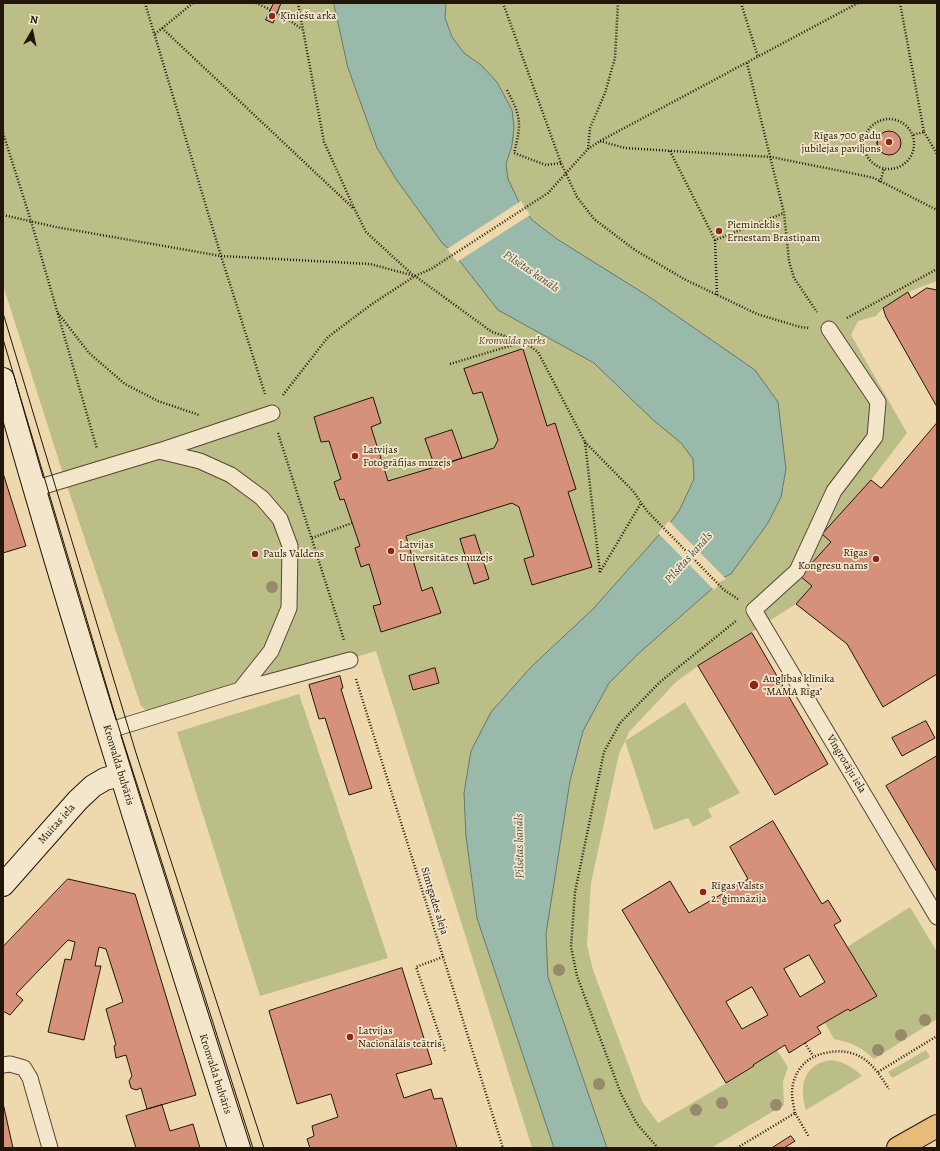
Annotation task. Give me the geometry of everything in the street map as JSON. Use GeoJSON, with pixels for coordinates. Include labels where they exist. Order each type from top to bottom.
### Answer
{"type":"FeatureCollection","features":[{"type":"Feature","properties":{"kind":"main road"},"geometry":{"type":"LineString","coordinates":[[898,1148],[937,1126]]}},
{"type":"Feature","properties":{"kind":"street","name":"Kronvalda bulvāris"},"geometry":{"type":"LineString","coordinates":[[3,379],[34,489],[120,775],[239,1148]]}},
{"type":"Feature","properties":{"kind":"street","name":"Muitas iela"},"geometry":{"type":"LineString","coordinates":[[3,885],[78,800],[93,786],[105,779],[120,775]]}},
{"type":"Feature","properties":{"kind":"lane"},"geometry":{"type":"LineString","coordinates":[[754,610],[797,571],[834,491],[875,437],[878,402],[829,329]]}},
{"type":"Feature","properties":{"kind":"lane"},"geometry":{"type":"LineString","coordinates":[[34,489],[159,451],[272,413]]}},
{"type":"Feature","properties":{"kind":"lane"},"geometry":{"type":"LineString","coordinates":[[159,451],[200,461],[231,475],[262,498],[280,519],[290,546],[289,608],[271,650],[240,690]]}},
{"type":"Feature","properties":{"kind":"lane","name":"Vingrotāju iela"},"geometry":{"type":"LineString","coordinates":[[754,610],[937,917]]}},
{"type":"Feature","properties":{"kind":"lane"},"geometry":{"type":"LineString","coordinates":[[107,731],[240,690],[350,660]]}},
{"type":"Feature","properties":{"kind":"lane"},"geometry":{"type":"LineString","coordinates":[[3,1065],[10,1064],[24,1068],[30,1078],[50,1148]]}},
{"type":"Feature","properties":{"kind":"path","name":"Simtgades aleja"},"geometry":{"type":"LineString","coordinates":[[145,3],[221,256],[444,957],[503,1148]]}},
{"type":"Feature","properties":{"kind":"path"},"geometry":{"type":"LineString","coordinates":[[155,34],[193,3]]}},
{"type":"Feature","properties":{"kind":"path"},"geometry":{"type":"LineString","coordinates":[[256,3],[271,10]]}},
{"type":"Feature","properties":{"kind":"path"},"geometry":{"type":"LineString","coordinates":[[298,3],[324,142],[366,232],[415,276],[492,332],[524,342],[538,352],[585,442],[633,491],[647,511],[724,590],[754,610],[736,621],[660,682],[620,723],[604,752],[575,892],[571,947],[577,976],[620,1094],[637,1124],[658,1148]]}},
{"type":"Feature","properties":{"kind":"path"},"geometry":{"type":"LineString","coordinates":[[503,3],[566,174],[577,197],[594,219],[635,250],[684,279],[756,314],[800,327],[829,329],[937,269]]}},
{"type":"Feature","properties":{"kind":"path"},"geometry":{"type":"LineString","coordinates":[[588,149],[590,128],[605,93],[614,58],[618,3]]}},
{"type":"Feature","properties":{"kind":"path"},"geometry":{"type":"LineString","coordinates":[[741,3],[758,57]]}},
{"type":"Feature","properties":{"kind":"path"},"geometry":{"type":"LineString","coordinates":[[272,413],[288,388],[328,337],[372,304],[415,276],[431,269],[548,193],[588,149],[600,141],[858,3]]}},
{"type":"Feature","properties":{"kind":"path"},"geometry":{"type":"LineString","coordinates":[[900,3],[924,132],[937,154]]}},
{"type":"Feature","properties":{"kind":"path"},"geometry":{"type":"LineString","coordinates":[[277,12],[302,29]]}},
{"type":"Feature","properties":{"kind":"path"},"geometry":{"type":"LineString","coordinates":[[162,28],[355,210]]}},
{"type":"Feature","properties":{"kind":"path"},"geometry":{"type":"LineString","coordinates":[[747,63],[784,213],[789,261],[794,278],[829,329]]}},
{"type":"Feature","properties":{"kind":"path"},"geometry":{"type":"LineString","coordinates":[[507,90],[519,116],[519,133],[514,153],[546,165],[562,163]]}},
{"type":"Feature","properties":{"kind":"path"},"geometry":{"type":"LineString","coordinates":[[887,119],[895,120],[902,123],[912,135],[913,148],[908,160],[897,168],[884,168],[877,166],[870,161],[864,147],[864,139],[867,131],[872,125],[887,119]]}},
{"type":"Feature","properties":{"kind":"path"},"geometry":{"type":"LineString","coordinates":[[912,135],[924,132]]}},
{"type":"Feature","properties":{"kind":"path"},"geometry":{"type":"LineString","coordinates":[[3,133],[31,222],[102,469]]}},
{"type":"Feature","properties":{"kind":"path"},"geometry":{"type":"LineString","coordinates":[[600,141],[625,148],[771,157],[874,178],[937,210]]}},
{"type":"Feature","properties":{"kind":"path"},"geometry":{"type":"LineString","coordinates":[[669,150],[715,240],[717,295]]}},
{"type":"Feature","properties":{"kind":"path"},"geometry":{"type":"LineString","coordinates":[[880,182],[884,168]]}},
{"type":"Feature","properties":{"kind":"path"},"geometry":{"type":"LineString","coordinates":[[715,240],[784,213]]}},
{"type":"Feature","properties":{"kind":"path"},"geometry":{"type":"LineString","coordinates":[[3,215],[31,222],[221,256],[370,264],[415,276]]}},
{"type":"Feature","properties":{"kind":"path"},"geometry":{"type":"LineString","coordinates":[[57,311],[89,353],[125,384],[158,400],[200,415]]}},
{"type":"Feature","properties":{"kind":"path"},"geometry":{"type":"LineString","coordinates":[[450,364],[524,342]]}},
{"type":"Feature","properties":{"kind":"path"},"geometry":{"type":"LineString","coordinates":[[585,442],[600,573],[642,503]]}},
{"type":"Feature","properties":{"kind":"path"},"geometry":{"type":"LineString","coordinates":[[311,538],[352,523]]}},
{"type":"Feature","properties":{"kind":"path"},"geometry":{"type":"LineString","coordinates":[[444,957],[416,967],[445,1051]]}},
{"type":"Feature","properties":{"kind":"path"},"geometry":{"type":"LineString","coordinates":[[878,1072],[937,1036]]}},
{"type":"Feature","properties":{"kind":"path"},"geometry":{"type":"LineString","coordinates":[[805,1043],[813,1056]]}},
{"type":"Feature","properties":{"kind":"path"},"geometry":{"type":"LineString","coordinates":[[809,1137],[795,1112],[792,1094],[794,1081],[798,1070],[813,1056],[834,1051],[849,1052],[861,1058],[878,1072],[890,1089]]}},
{"type":"Feature","properties":{"kind":"path"},"geometry":{"type":"LineString","coordinates":[[736,1148],[795,1112]]}},
{"type":"Feature","properties":{"kind":"green space","name":"Kronvalda parks"},"geometry":{"type":"Polygon","coordinates":[[[3,3],[937,3],[937,281],[908,292],[883,308],[876,316],[858,321],[851,335],[907,433],[871,480],[822,534],[831,542],[800,576],[812,586],[796,604],[698,666],[676,682],[629,732],[619,754],[591,883],[587,945],[593,970],[642,1101],[658,1123],[754,1067],[753,1065],[777,1050],[788,1067],[783,1082],[784,1105],[711,1148],[532,1148],[376,651],[155,717],[141,706],[65,480],[3,285],[3,3]]]}},
{"type":"Feature","properties":{"kind":"green space"},"geometry":{"type":"Polygon","coordinates":[[[299,694],[388,958],[260,996],[177,732],[299,694]]]}},
{"type":"Feature","properties":{"kind":"green space"},"geometry":{"type":"Polygon","coordinates":[[[685,702],[740,793],[708,809],[712,817],[693,827],[688,818],[654,830],[625,741],[685,702]]]}},
{"type":"Feature","properties":{"kind":"green space"},"geometry":{"type":"Polygon","coordinates":[[[910,907],[937,952],[937,1019],[874,1059],[856,1046],[834,1039],[825,1023],[848,1009],[850,1011],[877,996],[847,947],[910,907]]]}},
{"type":"Feature","properties":{"kind":"green space"},"geometry":{"type":"Polygon","coordinates":[[[926,1050],[930,1057],[892,1078],[888,1072],[926,1050]]]}},
{"type":"Feature","properties":{"kind":"green space"},"geometry":{"type":"Polygon","coordinates":[[[831,1060],[848,1065],[862,1076],[806,1110],[803,1093],[805,1078],[814,1066],[831,1060]]]}},
{"type":"Feature","properties":{"kind":"water","name":"Pilsētas kanāls"},"geometry":{"type":"Polygon","coordinates":[[[334,3],[446,3],[445,18],[452,37],[464,53],[481,65],[497,82],[512,110],[514,127],[512,145],[506,164],[508,179],[520,204],[532,220],[557,239],[648,296],[755,370],[778,402],[786,469],[781,497],[768,523],[731,574],[716,581],[715,586],[638,654],[609,683],[583,731],[570,781],[546,934],[548,977],[607,1148],[554,1148],[477,918],[466,836],[464,793],[471,751],[491,712],[532,666],[593,609],[674,518],[680,509],[694,479],[693,459],[681,443],[652,419],[594,363],[498,310],[451,250],[443,244],[396,179],[377,148],[348,68],[334,3]]]}},
{"type":"Feature","properties":{"kind":"pier"},"geometry":{"type":"Polygon","coordinates":[[[521,201],[530,215],[457,262],[447,249],[521,201]]]}},
{"type":"Feature","properties":{"kind":"pier"},"geometry":{"type":"Polygon","coordinates":[[[669,521],[726,579],[718,583],[714,590],[658,533],[669,521]]]}},
{"type":"Feature","properties":{"kind":"building","name":"Ķīniešu arka"},"geometry":{"type":"Polygon","coordinates":[[[274,3],[281,3],[273,23],[266,20],[274,3]]]}},
{"type":"Feature","properties":{"kind":"building","name":"Rīgas 700 gadu jubilejas paviljons"},"geometry":{"type":"Polygon","coordinates":[[[889,131],[898,134],[901,143],[898,152],[889,155],[880,152],[877,143],[880,134],[889,131]]]}},
{"type":"Feature","properties":{"kind":"building"},"geometry":{"type":"Polygon","coordinates":[[[927,288],[937,290],[937,407],[886,317],[883,308],[908,292],[911,298],[927,288]]]}},
{"type":"Feature","properties":{"kind":"building"},"geometry":{"type":"Polygon","coordinates":[[[523,349],[547,426],[555,423],[576,489],[568,492],[592,567],[532,585],[524,559],[534,556],[519,507],[512,503],[406,536],[422,591],[432,587],[441,613],[381,632],[373,606],[381,604],[369,564],[361,567],[355,548],[360,546],[344,499],[340,500],[334,482],[341,479],[329,441],[321,442],[314,417],[373,397],[381,423],[371,427],[388,481],[494,448],[498,440],[482,392],[473,394],[464,369],[523,349]]]}},
{"type":"Feature","properties":{"kind":"building","name":"Rīgas Kongresu nams"},"geometry":{"type":"Polygon","coordinates":[[[937,423],[937,674],[883,707],[847,644],[796,604],[812,586],[800,576],[831,542],[822,534],[871,480],[881,488],[937,423]]]}},
{"type":"Feature","properties":{"kind":"building"},"geometry":{"type":"Polygon","coordinates":[[[452,430],[462,458],[435,467],[425,439],[452,430]]]}},
{"type":"Feature","properties":{"kind":"building"},"geometry":{"type":"Polygon","coordinates":[[[3,473],[26,546],[3,553],[3,473]]]}},
{"type":"Feature","properties":{"kind":"building"},"geometry":{"type":"Polygon","coordinates":[[[475,535],[489,579],[474,584],[460,539],[475,535]]]}},
{"type":"Feature","properties":{"kind":"building"},"geometry":{"type":"Polygon","coordinates":[[[752,633],[828,764],[775,795],[698,666],[752,633]]]}},
{"type":"Feature","properties":{"kind":"building"},"geometry":{"type":"Polygon","coordinates":[[[435,668],[439,683],[413,690],[409,676],[435,668]]]}},
{"type":"Feature","properties":{"kind":"building"},"geometry":{"type":"Polygon","coordinates":[[[340,676],[343,688],[341,689],[372,788],[349,795],[325,718],[319,719],[309,685],[340,676]]]}},
{"type":"Feature","properties":{"kind":"building"},"geometry":{"type":"Polygon","coordinates":[[[926,721],[935,738],[902,756],[892,738],[926,721]]]}},
{"type":"Feature","properties":{"kind":"building"},"geometry":{"type":"Polygon","coordinates":[[[937,756],[937,872],[886,786],[937,756]]]}},
{"type":"Feature","properties":{"kind":"building"},"geometry":{"type":"Polygon","coordinates":[[[773,821],[822,904],[828,900],[841,921],[834,925],[877,996],[850,1011],[848,1009],[817,1027],[821,1033],[789,1053],[785,1045],[726,1083],[622,910],[670,881],[689,913],[748,879],[730,847],[773,821]],[[809,955],[784,969],[800,997],[825,982],[809,955]],[[752,987],[726,1002],[742,1029],[768,1015],[752,987]]]}},
{"type":"Feature","properties":{"kind":"building"},"geometry":{"type":"Polygon","coordinates":[[[68,879],[135,894],[196,1095],[147,1109],[141,1088],[136,1090],[131,1088],[129,1081],[132,1076],[126,1055],[116,1058],[114,1046],[116,1045],[106,1009],[123,1002],[106,949],[99,947],[95,966],[101,966],[84,1040],[48,1032],[65,959],[71,960],[75,942],[68,940],[16,994],[23,1000],[10,1015],[3,1011],[3,947],[68,879]]]}},
{"type":"Feature","properties":{"kind":"building","name":"Latvijas Nacionālais teātris"},"geometry":{"type":"Polygon","coordinates":[[[402,968],[432,1064],[396,1074],[404,1098],[431,1089],[434,1099],[442,1098],[457,1148],[310,1148],[307,1139],[314,1136],[312,1126],[338,1117],[331,1094],[297,1104],[269,1011],[402,968]]]}},
{"type":"Feature","properties":{"kind":"building"},"geometry":{"type":"Polygon","coordinates":[[[3,1103],[13,1148],[3,1148],[3,1103]]]}},
{"type":"Feature","properties":{"kind":"building"},"geometry":{"type":"Polygon","coordinates":[[[162,1105],[170,1131],[193,1124],[200,1148],[136,1148],[126,1116],[162,1105]]]}},
{"type":"Feature","properties":{"kind":"building"},"geometry":{"type":"Polygon","coordinates":[[[791,1136],[795,1141],[784,1148],[772,1148],[791,1136]]]}},
{"type":"Feature","properties":{"kind":"tram line"},"geometry":{"type":"LineString","coordinates":[[3,313],[136,753],[264,1148]]}},
{"type":"Feature","properties":{"kind":"tram line"},"geometry":{"type":"LineString","coordinates":[[3,339],[119,728],[253,1148]]}},
{"type":"Feature","properties":{"kind":"place","name":"Ķīniešu arka"},"geometry":{"type":"Point","coordinates":[272,16]}},
{"type":"Feature","properties":{"kind":"place","name":"Rīgas 700 gadu jubilejas paviljons"},"geometry":{"type":"Point","coordinates":[889,142]}},
{"type":"Feature","properties":{"kind":"place","name":"Piemineklis Ernestam Brastiņam"},"geometry":{"type":"Point","coordinates":[719,231]}},
{"type":"Feature","properties":{"kind":"place","name":"Latvijas Fotogrāfijas muzejs"},"geometry":{"type":"Point","coordinates":[355,456]}},
{"type":"Feature","properties":{"kind":"place","name":"Latvijas Universitātes muzejs"},"geometry":{"type":"Point","coordinates":[391,551]}},
{"type":"Feature","properties":{"kind":"place","name":"Pauls Valdens"},"geometry":{"type":"Point","coordinates":[255,554]}},
{"type":"Feature","properties":{"kind":"place","name":"Rīgas Kongresu nams"},"geometry":{"type":"Point","coordinates":[876,559]}},
{"type":"Feature","properties":{"kind":"place","name":"Auglības klīnika \"MAMA Rīga\""},"geometry":{"type":"Point","coordinates":[754,685]}},
{"type":"Feature","properties":{"kind":"place","name":"Rīgas Valsts 2. ģimnāzija"},"geometry":{"type":"Point","coordinates":[703,892]}},
{"type":"Feature","properties":{"kind":"place","name":"Latvijas Nacionālais teātris"},"geometry":{"type":"Point","coordinates":[350,1037]}}]}
